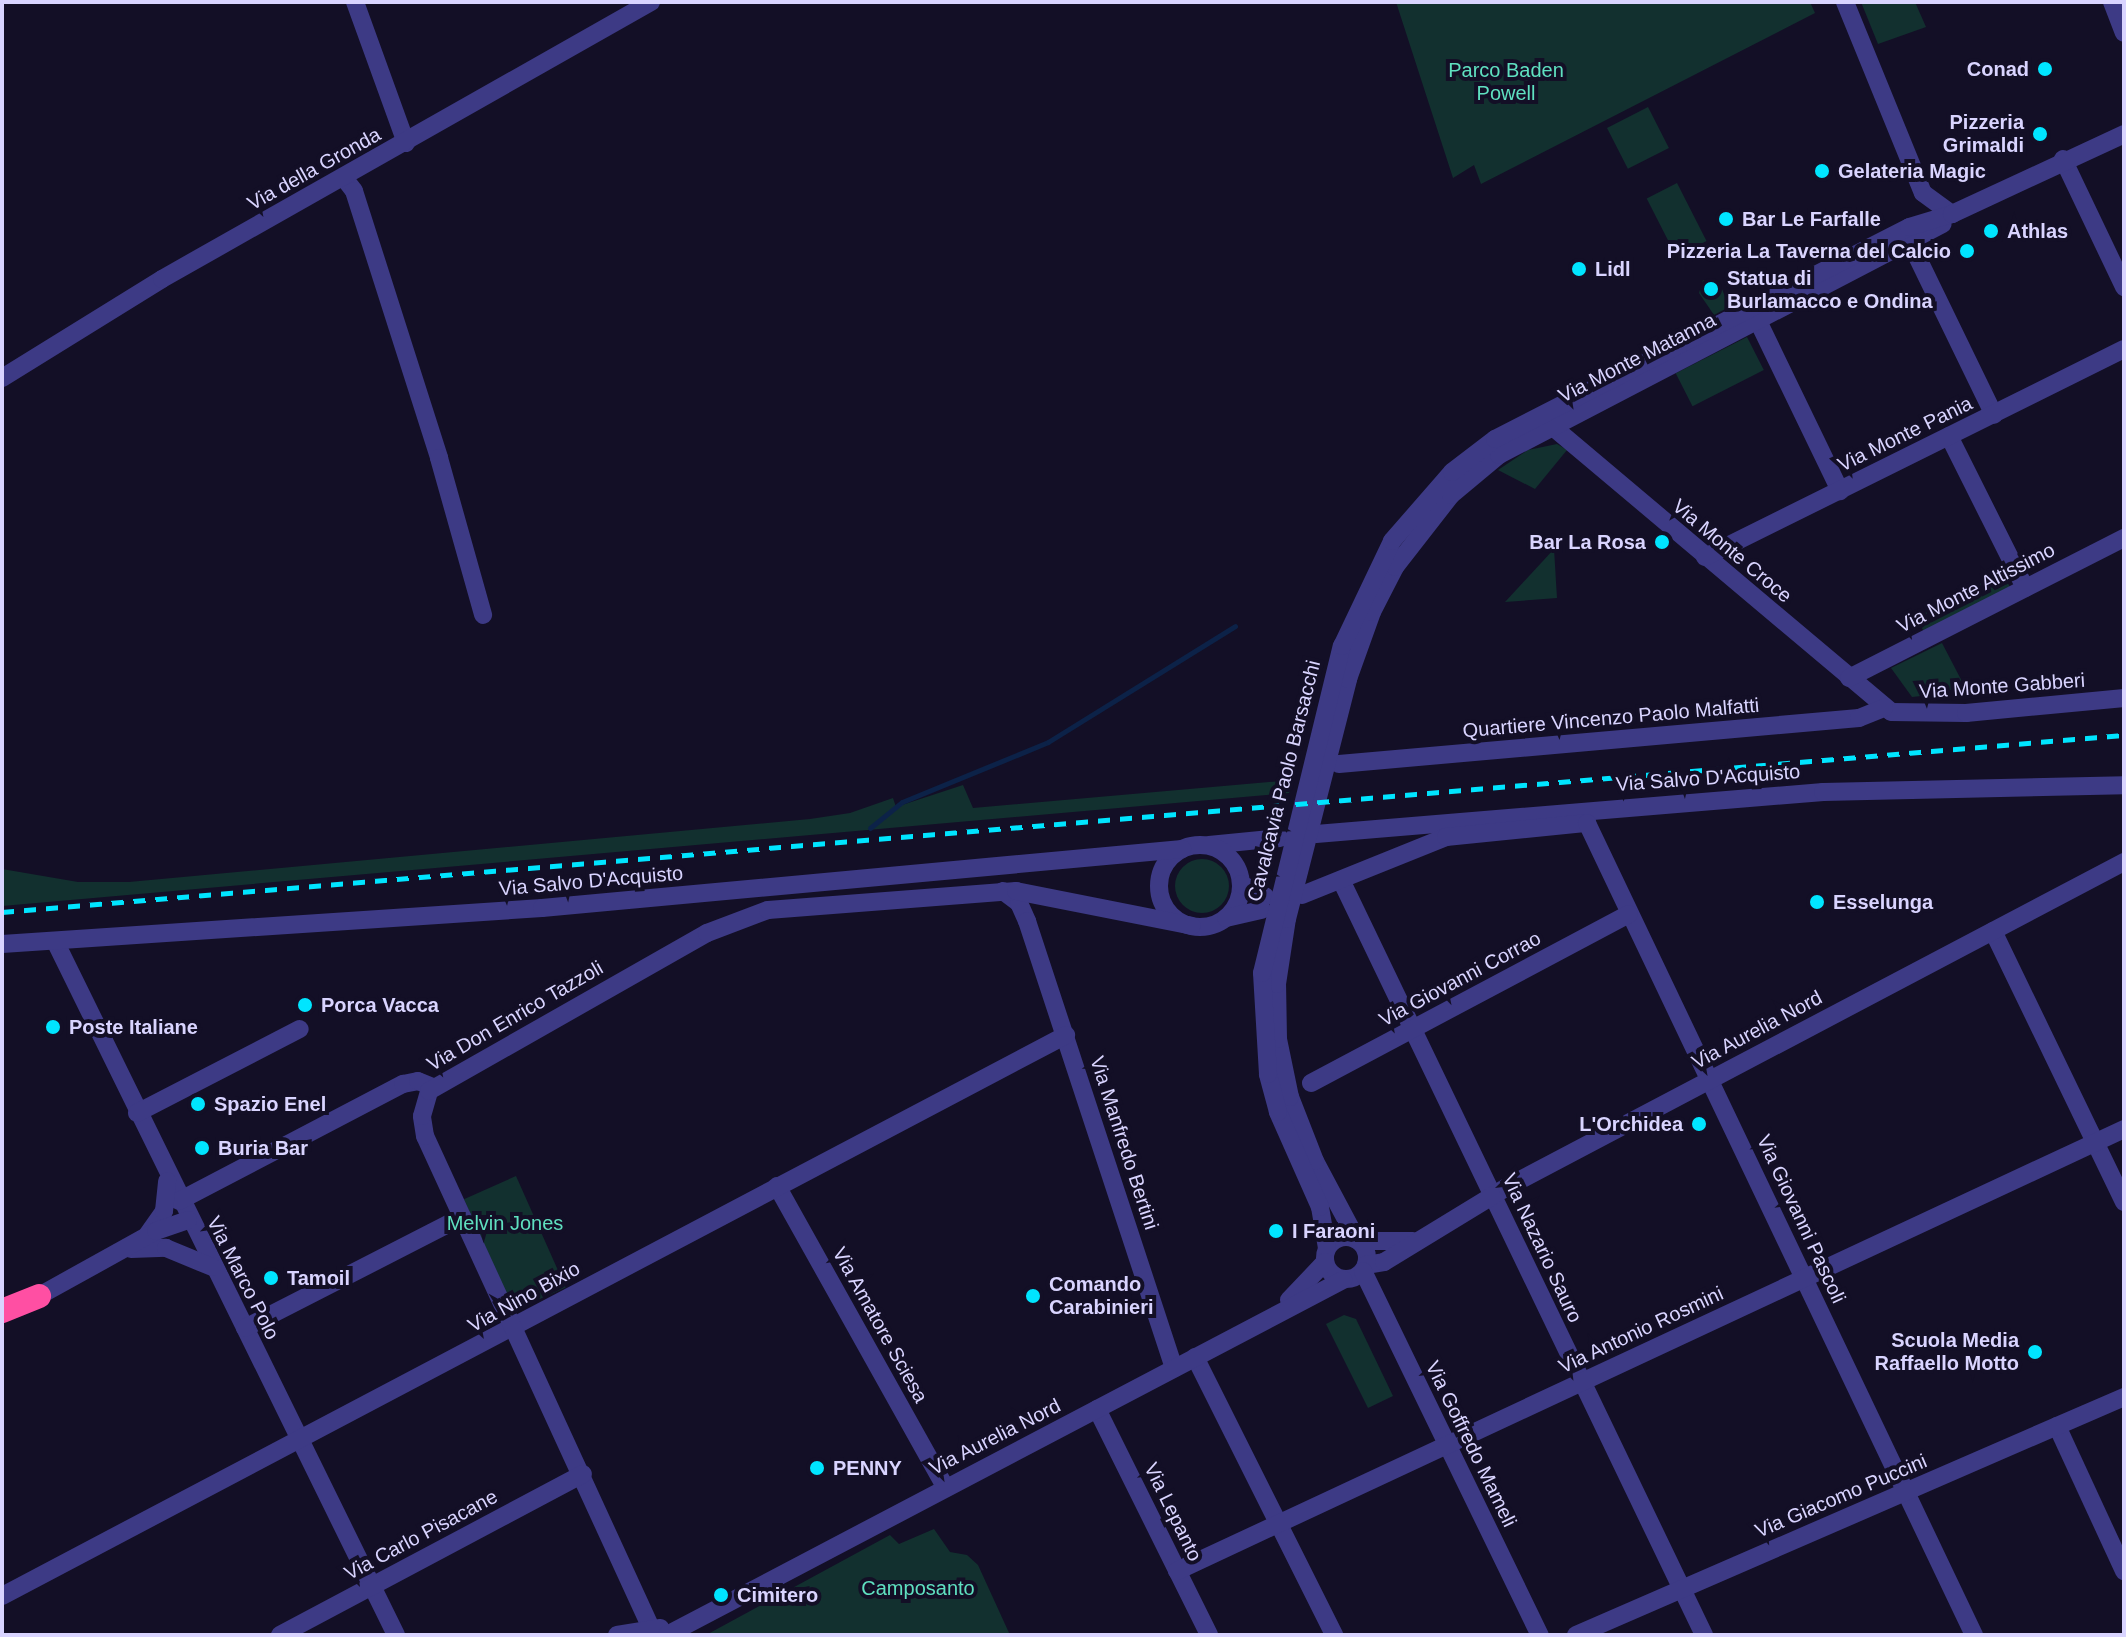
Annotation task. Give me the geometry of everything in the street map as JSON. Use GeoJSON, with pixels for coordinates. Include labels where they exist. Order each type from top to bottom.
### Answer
{"type":"FeatureCollection","features":[{"type":"Feature","properties":{"kind":"highway"},"geometry":{"type":"LineString","coordinates":[[2,1311],[39,1296]]}},
{"type":"Feature","properties":{"kind":"street"},"geometry":{"type":"LineString","coordinates":[[355,2],[406,143]]}},
{"type":"Feature","properties":{"kind":"street","name":"Via della Gronda"},"geometry":{"type":"LineString","coordinates":[[2,378],[162,279],[651,2]]}},
{"type":"Feature","properties":{"kind":"street"},"geometry":{"type":"LineString","coordinates":[[1845,2],[1923,193],[1921,210],[1910,234],[1994,415]]}},
{"type":"Feature","properties":{"kind":"street"},"geometry":{"type":"LineString","coordinates":[[2112,2],[2124,33]]}},
{"type":"Feature","properties":{"kind":"street","name":"Via Monte Matanna"},"geometry":{"type":"LineString","coordinates":[[1557,407],[2063,159],[2124,134]]}},
{"type":"Feature","properties":{"kind":"street"},"geometry":{"type":"LineString","coordinates":[[2063,159],[2124,287]]}},
{"type":"Feature","properties":{"kind":"street"},"geometry":{"type":"LineString","coordinates":[[344,178],[354,191],[439,458],[483,615]]}},
{"type":"Feature","properties":{"kind":"street"},"geometry":{"type":"LineString","coordinates":[[1923,193],[1952,214]]}},
{"type":"Feature","properties":{"kind":"street","name":"Via Monte Matanna"},"geometry":{"type":"LineString","coordinates":[[1553,427],[1758,321],[1910,234]]}},
{"type":"Feature","properties":{"kind":"street"},"geometry":{"type":"LineString","coordinates":[[1758,321],[1840,491]]}},
{"type":"Feature","properties":{"kind":"street","name":"Via Monte Pania"},"geometry":{"type":"LineString","coordinates":[[1705,557],[2124,349]]}},
{"type":"Feature","properties":{"kind":"street","name":"Cavalcavia Paolo Barsacchi"},"geometry":{"type":"LineString","coordinates":[[1326,1255],[1320,1207],[1278,1112],[1268,1074],[1260,1008],[1275,936],[1342,675],[1368,584],[1418,508],[1471,455],[1557,407]]}},
{"type":"Feature","properties":{"kind":"street","name":"Cavalcavia Paolo Barsacchi"},"geometry":{"type":"LineString","coordinates":[[1342,675],[1383,590],[1428,521],[1488,463],[1553,427]]}},
{"type":"Feature","properties":{"kind":"street","name":"Via Monte Croce"},"geometry":{"type":"LineString","coordinates":[[1553,427],[1884,708]]}},
{"type":"Feature","properties":{"kind":"street"},"geometry":{"type":"LineString","coordinates":[[1949,436],[2025,588]]}},
{"type":"Feature","properties":{"kind":"street","name":"Via Monte Altissimo"},"geometry":{"type":"LineString","coordinates":[[1849,678],[2124,538]]}},
{"type":"Feature","properties":{"kind":"street","name":"Via Monte Gabberi"},"geometry":{"type":"LineString","coordinates":[[1884,708],[1905,715],[1966,713],[2124,698]]}},
{"type":"Feature","properties":{"kind":"street","name":"Quartiere Vincenzo Paolo Malfatti"},"geometry":{"type":"LineString","coordinates":[[1339,764],[1859,718],[1884,708]]}},
{"type":"Feature","properties":{"kind":"street","name":"Via Salvo D'Acquisto"},"geometry":{"type":"LineString","coordinates":[[1316,834],[1823,792],[2124,782]]}},
{"type":"Feature","properties":{"kind":"street","name":"Via Giovanni Pascoli"},"geometry":{"type":"LineString","coordinates":[[1341,880],[1446,837],[1587,823],[1974,1635]]}},
{"type":"Feature","properties":{"kind":"street","name":"Via Salvo D'Acquisto"},"geometry":{"type":"LineString","coordinates":[[2,944],[542,908],[1279,838],[1240,878],[1238,903],[1226,918]]}},
{"type":"Feature","properties":{"kind":"street"},"geometry":{"type":"LineString","coordinates":[[1118,854],[1140,859],[1160,881],[1170,913],[1192,926],[1226,918],[1264,903],[1240,878],[1227,854],[1209,845]]}},
{"type":"Feature","properties":{"kind":"street"},"geometry":{"type":"LineString","coordinates":[[1122,910],[1144,903],[1182,849]]}},
{"type":"Feature","properties":{"kind":"street","name":"Via Aurelia Nord"},"geometry":{"type":"LineString","coordinates":[[1365,1268],[1384,1262],[1413,1241],[1493,1195],[2124,862]]}},
{"type":"Feature","properties":{"kind":"street"},"geometry":{"type":"LineString","coordinates":[[1302,895],[1341,880]]}},
{"type":"Feature","properties":{"kind":"street","name":"Via Nazario Sauro"},"geometry":{"type":"LineString","coordinates":[[1341,880],[1704,1635]]}},
{"type":"Feature","properties":{"kind":"street","name":"Via Don Enrico Tazzoli"},"geometry":{"type":"LineString","coordinates":[[667,1630],[583,1474],[423,1130],[423,1108],[433,1087],[707,933],[750,915],[788,907],[1003,891],[1122,910],[1192,926]]}},
{"type":"Feature","properties":{"kind":"street","name":"Via Manfredo Bertini"},"geometry":{"type":"LineString","coordinates":[[1003,891],[1019,903],[1030,932],[1174,1368]]}},
{"type":"Feature","properties":{"kind":"street"},"geometry":{"type":"LineString","coordinates":[[1030,932],[1041,909],[1068,901]]}},
{"type":"Feature","properties":{"kind":"street","name":"Via Giovanni Corrao"},"geometry":{"type":"LineString","coordinates":[[1311,1083],[1629,914]]}},
{"type":"Feature","properties":{"kind":"street"},"geometry":{"type":"LineString","coordinates":[[1993,931],[2124,1202]]}},
{"type":"Feature","properties":{"kind":"street","name":"Cavalcavia Paolo Barsacchi"},"geometry":{"type":"LineString","coordinates":[[1275,936],[1276,1001],[1285,1077],[1307,1143],[1358,1240]]}},
{"type":"Feature","properties":{"kind":"street","name":"Via Marco Polo"},"geometry":{"type":"LineString","coordinates":[[55,941],[179,1201],[396,1635]]}},
{"type":"Feature","properties":{"kind":"street"},"geometry":{"type":"LineString","coordinates":[[137,1113],[300,1029]]}},
{"type":"Feature","properties":{"kind":"street","name":"Via Nino Bixio"},"geometry":{"type":"LineString","coordinates":[[2,1596],[515,1329],[777,1186],[1066,1035]]}},
{"type":"Feature","properties":{"kind":"street"},"geometry":{"type":"LineString","coordinates":[[179,1201],[403,1084],[418,1081],[433,1087]]}},
{"type":"Feature","properties":{"kind":"street","name":"Via Antonio Rosmini"},"geometry":{"type":"LineString","coordinates":[[1177,1571],[2124,1129]]}},
{"type":"Feature","properties":{"kind":"street"},"geometry":{"type":"LineString","coordinates":[[154,1241],[164,1211],[167,1174]]}},
{"type":"Feature","properties":{"kind":"street","name":"Via Amatore Sciesa"},"geometry":{"type":"LineString","coordinates":[[777,1186],[945,1487]]}},
{"type":"Feature","properties":{"kind":"street"},"geometry":{"type":"LineString","coordinates":[[245,1328],[462,1217]]}},
{"type":"Feature","properties":{"kind":"street"},"geometry":{"type":"LineString","coordinates":[[2,1317],[128,1249],[192,1227]]}},
{"type":"Feature","properties":{"kind":"street"},"geometry":{"type":"LineString","coordinates":[[1342,1237],[1358,1240],[1365,1268],[1343,1280],[1330,1273],[1326,1255],[1342,1237]]}},
{"type":"Feature","properties":{"kind":"street","name":"Via Aurelia Nord"},"geometry":{"type":"LineString","coordinates":[[1358,1240],[1413,1241]]}},
{"type":"Feature","properties":{"kind":"street"},"geometry":{"type":"LineString","coordinates":[[154,1241],[212,1267]]}},
{"type":"Feature","properties":{"kind":"street","name":"Via Aurelia Nord"},"geometry":{"type":"LineString","coordinates":[[1258,1323],[1302,1291],[1326,1255]]}},
{"type":"Feature","properties":{"kind":"street","name":"Via Goffredo Mameli"},"geometry":{"type":"LineString","coordinates":[[1365,1268],[1446,1444],[1540,1635]]}},
{"type":"Feature","properties":{"kind":"street","name":"Via Aurelia Nord"},"geometry":{"type":"LineString","coordinates":[[617,1635],[667,1630],[1343,1280]]}},
{"type":"Feature","properties":{"kind":"street"},"geometry":{"type":"LineString","coordinates":[[1195,1357],[1334,1635]]}},
{"type":"Feature","properties":{"kind":"street","name":"Via Giacomo Puccini"},"geometry":{"type":"LineString","coordinates":[[1576,1635],[2124,1397]]}},
{"type":"Feature","properties":{"kind":"street","name":"Via Lepanto"},"geometry":{"type":"LineString","coordinates":[[1097,1409],[1209,1635]]}},
{"type":"Feature","properties":{"kind":"street"},"geometry":{"type":"LineString","coordinates":[[2057,1426],[2124,1571]]}},
{"type":"Feature","properties":{"kind":"street","name":"Via Carlo Pisacane"},"geometry":{"type":"LineString","coordinates":[[280,1635],[583,1474]]}},
{"type":"Feature","properties":{"kind":"green space","name":"Parco Baden Powell"},"geometry":{"type":"Polygon","coordinates":[[[1396,2],[1810,2],[1815,13],[1481,184],[1474,165],[1453,178],[1396,2]]]}},
{"type":"Feature","properties":{"kind":"green space"},"geometry":{"type":"Polygon","coordinates":[[[1861,2],[1915,2],[1926,27],[1878,44],[1861,2]]]}},
{"type":"Feature","properties":{"kind":"green space"},"geometry":{"type":"Polygon","coordinates":[[[1648,107],[1669,148],[1628,169],[1607,128],[1648,107]]]}},
{"type":"Feature","properties":{"kind":"green space"},"geometry":{"type":"Polygon","coordinates":[[[1677,183],[1707,241],[1676,256],[1647,198],[1677,183]]]}},
{"type":"Feature","properties":{"kind":"green space"},"geometry":{"type":"Polygon","coordinates":[[[1703,280],[1720,284],[1729,307],[1714,315],[1699,293],[1703,280]]]}},
{"type":"Feature","properties":{"kind":"green space"},"geometry":{"type":"Polygon","coordinates":[[[1747,337],[1764,370],[1693,406],[1676,373],[1747,337]]]}},
{"type":"Feature","properties":{"kind":"green space"},"geometry":{"type":"Polygon","coordinates":[[[1557,444],[1567,450],[1535,489],[1498,470],[1528,450],[1557,444]]]}},
{"type":"Feature","properties":{"kind":"green space"},"geometry":{"type":"Polygon","coordinates":[[[1554,549],[1557,598],[1505,602],[1554,549]]]}},
{"type":"Feature","properties":{"kind":"green space"},"geometry":{"type":"Polygon","coordinates":[[[2002,572],[2010,587],[1924,633],[1916,618],[2002,572]]]}},
{"type":"Feature","properties":{"kind":"green space"},"geometry":{"type":"Polygon","coordinates":[[[1942,643],[1967,691],[1912,697],[1891,668],[1942,643]]]}},
{"type":"Feature","properties":{"kind":"green space"},"geometry":{"type":"Polygon","coordinates":[[[1293,780],[1289,793],[2,906],[2,869],[78,882],[129,882],[810,819],[850,813],[893,798],[896,807],[963,785],[973,808],[1293,780]]]}},
{"type":"Feature","properties":{"kind":"green space"},"geometry":{"type":"Polygon","coordinates":[[[1202,859],[1221,867],[1229,886],[1221,905],[1202,913],[1183,905],[1175,886],[1183,867],[1202,859]]]}},
{"type":"Feature","properties":{"kind":"green space","name":"Melvin Jones"},"geometry":{"type":"Polygon","coordinates":[[[516,1176],[566,1287],[514,1311],[464,1199],[516,1176]]]}},
{"type":"Feature","properties":{"kind":"green space"},"geometry":{"type":"Polygon","coordinates":[[[1344,1315],[1356,1319],[1393,1396],[1368,1408],[1326,1324],[1344,1315]]]}},
{"type":"Feature","properties":{"kind":"green space","name":"Camposanto"},"geometry":{"type":"Polygon","coordinates":[[[934,1529],[950,1552],[967,1555],[978,1565],[1010,1635],[706,1635],[890,1535],[899,1544],[934,1529]]]}},
{"type":"Feature","properties":{"kind":"waterway"},"geometry":{"type":"LineString","coordinates":[[870,828],[902,802],[1048,742],[1235,626]]}},
{"type":"Feature","properties":{"kind":"railway"},"geometry":{"type":"LineString","coordinates":[[2,912],[2124,735]]}},
{"type":"Feature","properties":{"kind":"place","name":"Conad"},"geometry":{"type":"Point","coordinates":[2045,69]}},
{"type":"Feature","properties":{"kind":"place","name":"Pizzeria Grimaldi"},"geometry":{"type":"Point","coordinates":[2040,134]}},
{"type":"Feature","properties":{"kind":"place","name":"Gelateria Magic"},"geometry":{"type":"Point","coordinates":[1822,171]}},
{"type":"Feature","properties":{"kind":"place","name":"Bar Le Farfalle"},"geometry":{"type":"Point","coordinates":[1726,219]}},
{"type":"Feature","properties":{"kind":"place","name":"Athlas"},"geometry":{"type":"Point","coordinates":[1991,231]}},
{"type":"Feature","properties":{"kind":"place","name":"Pizzeria La Taverna del Calcio"},"geometry":{"type":"Point","coordinates":[1967,251]}},
{"type":"Feature","properties":{"kind":"place","name":"Lidl"},"geometry":{"type":"Point","coordinates":[1579,269]}},
{"type":"Feature","properties":{"kind":"place","name":"Statua di Burlamacco e Ondina"},"geometry":{"type":"Point","coordinates":[1711,289]}},
{"type":"Feature","properties":{"kind":"place","name":"Bar La Rosa"},"geometry":{"type":"Point","coordinates":[1662,542]}},
{"type":"Feature","properties":{"kind":"place","name":"Esselunga"},"geometry":{"type":"Point","coordinates":[1817,902]}},
{"type":"Feature","properties":{"kind":"place","name":"Porca Vacca"},"geometry":{"type":"Point","coordinates":[305,1005]}},
{"type":"Feature","properties":{"kind":"place","name":"Poste Italiane"},"geometry":{"type":"Point","coordinates":[53,1027]}},
{"type":"Feature","properties":{"kind":"place","name":"Spazio Enel"},"geometry":{"type":"Point","coordinates":[198,1104]}},
{"type":"Feature","properties":{"kind":"place","name":"L'Orchidea"},"geometry":{"type":"Point","coordinates":[1699,1124]}},
{"type":"Feature","properties":{"kind":"place","name":"Buria Bar"},"geometry":{"type":"Point","coordinates":[202,1148]}},
{"type":"Feature","properties":{"kind":"place","name":"I Faraoni"},"geometry":{"type":"Point","coordinates":[1276,1231]}},
{"type":"Feature","properties":{"kind":"place","name":"Tamoil"},"geometry":{"type":"Point","coordinates":[271,1278]}},
{"type":"Feature","properties":{"kind":"place","name":"Comando Carabinieri"},"geometry":{"type":"Point","coordinates":[1033,1296]}},
{"type":"Feature","properties":{"kind":"place","name":"Scuola Media Raffaello Motto"},"geometry":{"type":"Point","coordinates":[2035,1352]}},
{"type":"Feature","properties":{"kind":"place","name":"PENNY"},"geometry":{"type":"Point","coordinates":[817,1468]}},
{"type":"Feature","properties":{"kind":"place","name":"Cimitero"},"geometry":{"type":"Point","coordinates":[721,1595]}}]}
